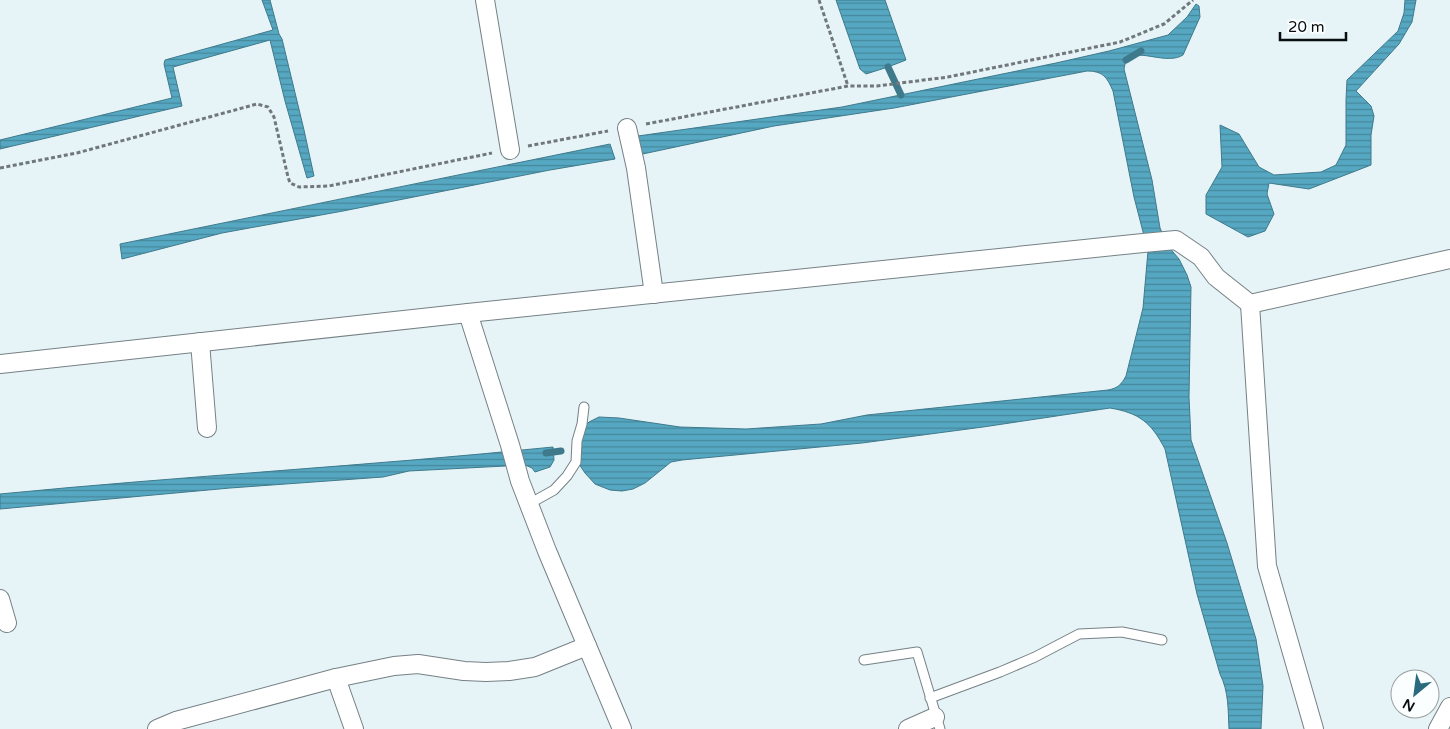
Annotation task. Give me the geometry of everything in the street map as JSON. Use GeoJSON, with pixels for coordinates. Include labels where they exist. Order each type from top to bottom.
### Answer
{"type":"FeatureCollection","features":[{"type":"Feature","properties":{"kind":"street"},"geometry":{"type":"LineString","coordinates":[[485,0],[510,150]]}},
{"type":"Feature","properties":{"kind":"street"},"geometry":{"type":"LineString","coordinates":[[628,134],[636,168],[654,294]]}},
{"type":"Feature","properties":{"kind":"street"},"geometry":{"type":"LineString","coordinates":[[0,364],[468,313],[1176,240],[1201,257],[1216,277],[1250,304],[1267,566],[1314,729]]}},
{"type":"Feature","properties":{"kind":"street"},"geometry":{"type":"LineString","coordinates":[[1250,304],[1450,259]]}},
{"type":"Feature","properties":{"kind":"street"},"geometry":{"type":"LineString","coordinates":[[468,313],[520,481],[547,551],[622,729]]}},
{"type":"Feature","properties":{"kind":"street"},"geometry":{"type":"LineString","coordinates":[[200,342],[207,428]]}},
{"type":"Feature","properties":{"kind":"street"},"geometry":{"type":"LineString","coordinates":[[0,599],[7,623]]}},
{"type":"Feature","properties":{"kind":"street"},"geometry":{"type":"LineString","coordinates":[[157,729],[176,721],[336,678],[394,666],[418,664],[464,671],[509,671],[534,667],[587,646]]}},
{"type":"Feature","properties":{"kind":"street"},"geometry":{"type":"LineString","coordinates":[[336,678],[354,729]]}},
{"type":"Feature","properties":{"kind":"street"},"geometry":{"type":"LineString","coordinates":[[1438,729],[1450,707]]}},
{"type":"Feature","properties":{"kind":"street"},"geometry":{"type":"LineString","coordinates":[[908,729],[938,723]]}},
{"type":"Feature","properties":{"kind":"lane"},"geometry":{"type":"LineString","coordinates":[[529,504],[554,490],[567,476],[576,462],[577,441],[584,407]]}},
{"type":"Feature","properties":{"kind":"lane"},"geometry":{"type":"LineString","coordinates":[[930,698],[1035,657],[1079,634],[1122,632],[1162,640]]}},
{"type":"Feature","properties":{"kind":"lane"},"geometry":{"type":"LineString","coordinates":[[864,660],[917,652],[938,723]]}},
{"type":"Feature","properties":{"kind":"path"},"geometry":{"type":"LineString","coordinates":[[819,0],[848,86]]}},
{"type":"Feature","properties":{"kind":"path"},"geometry":{"type":"LineString","coordinates":[[0,168],[77,153],[258,104],[268,107],[274,117],[290,183],[299,187],[329,186],[510,150],[628,134],[848,86],[877,86],[948,77],[1120,42],[1164,24],[1193,0]]}},
{"type":"Feature","properties":{"kind":"water"},"geometry":{"type":"Polygon","coordinates":[[[262,0],[270,0],[282,39],[314,176],[307,178],[270,40],[173,67],[182,106],[0,149],[0,140],[172,98],[164,64],[165,60],[273,30],[262,0]]]}},
{"type":"Feature","properties":{"kind":"water"},"geometry":{"type":"Polygon","coordinates":[[[836,0],[885,0],[906,60],[866,74],[860,69],[836,0]]]}},
{"type":"Feature","properties":{"kind":"water"},"geometry":{"type":"Polygon","coordinates":[[[1405,0],[1416,0],[1412,22],[1399,44],[1356,91],[1371,106],[1374,116],[1371,135],[1371,165],[1309,189],[1269,183],[1267,194],[1274,214],[1265,231],[1248,237],[1206,214],[1206,195],[1222,167],[1220,125],[1239,134],[1259,167],[1274,175],[1321,172],[1336,165],[1346,145],[1347,80],[1398,31],[1404,13],[1405,0]]]}},
{"type":"Feature","properties":{"kind":"water"},"geometry":{"type":"Polygon","coordinates":[[[1196,4],[1199,6],[1200,17],[1183,55],[1177,58],[1133,56],[1127,59],[1124,69],[1152,180],[1160,228],[1168,246],[1179,259],[1191,287],[1189,397],[1191,440],[1227,543],[1256,639],[1263,686],[1261,729],[1229,729],[1228,701],[1197,594],[1165,449],[1149,425],[1129,413],[1110,408],[862,443],[682,460],[671,462],[645,483],[633,489],[622,491],[610,490],[595,484],[585,473],[579,464],[579,448],[584,427],[599,417],[680,427],[746,429],[821,424],[867,415],[1108,390],[1119,386],[1126,376],[1143,308],[1148,251],[1134,197],[1113,91],[1109,82],[1101,74],[1087,71],[894,108],[774,126],[638,155],[631,137],[842,107],[1109,51],[1168,35],[1187,17],[1196,4]]]}},
{"type":"Feature","properties":{"kind":"water"},"geometry":{"type":"Polygon","coordinates":[[[610,144],[615,159],[222,233],[122,259],[120,244],[610,144]]]}},
{"type":"Feature","properties":{"kind":"water"},"geometry":{"type":"Polygon","coordinates":[[[553,447],[554,460],[550,467],[535,472],[532,468],[525,465],[409,471],[383,477],[230,488],[0,509],[0,494],[553,447]]]}},
{"type":"Feature","properties":{"kind":"waterway"},"geometry":{"type":"LineString","coordinates":[[1126,60],[1141,51]]}},
{"type":"Feature","properties":{"kind":"waterway"},"geometry":{"type":"LineString","coordinates":[[888,67],[901,95]]}},
{"type":"Feature","properties":{"kind":"waterway"},"geometry":{"type":"LineString","coordinates":[[546,453],[561,451]]}}]}
